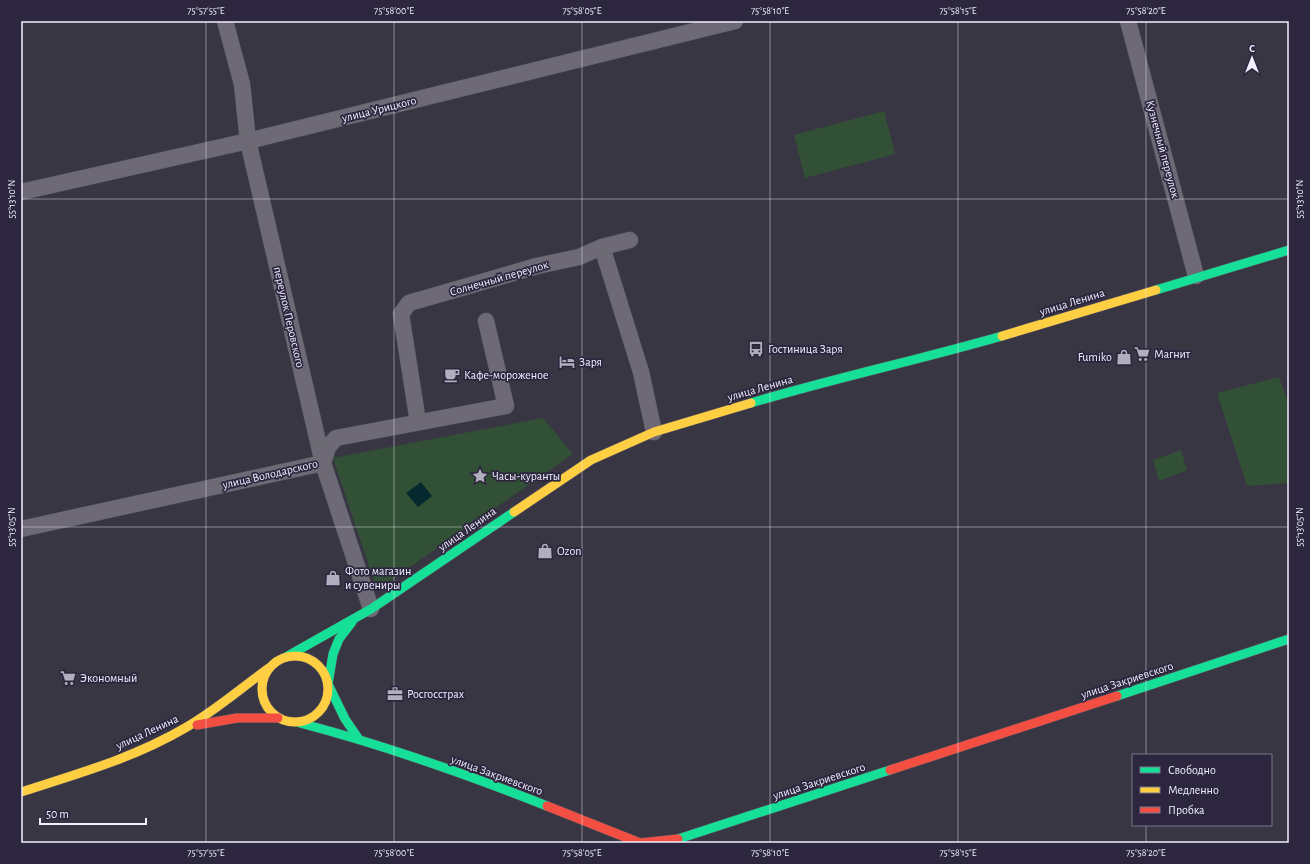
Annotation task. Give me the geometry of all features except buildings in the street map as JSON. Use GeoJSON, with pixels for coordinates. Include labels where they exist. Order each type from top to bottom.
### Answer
{"type":"FeatureCollection","features":[{"type":"Feature","properties":{"kind":"main road","name":"улица Ленина"},"geometry":{"type":"LineString","coordinates":[[21,792],[93,769],[147,748],[186,728],[277,661],[371,610],[591,460],[654,432],[801,388],[964,347],[1196,276],[1289,250]]}},
{"type":"Feature","properties":{"kind":"main road"},"geometry":{"type":"LineString","coordinates":[[269,668],[262,684],[264,701],[269,711],[278,718],[288,722],[300,723],[310,719],[325,705],[328,695],[328,684],[333,654],[339,639],[351,622],[371,610]]}},
{"type":"Feature","properties":{"kind":"main road","name":"улица Закриевского"},"geometry":{"type":"LineString","coordinates":[[300,723],[358,738],[507,790],[640,843],[675,840],[742,819],[1289,639]]}},
{"type":"Feature","properties":{"kind":"main road"},"geometry":{"type":"LineString","coordinates":[[286,657],[297,656],[308,659],[318,665],[324,673],[345,719],[358,738]]}},
{"type":"Feature","properties":{"kind":"main road"},"geometry":{"type":"LineString","coordinates":[[186,728],[221,719],[251,716],[278,718]]}},
{"type":"Feature","properties":{"kind":"street","name":"переулок Перовского"},"geometry":{"type":"LineString","coordinates":[[225,21],[242,84],[248,141],[323,463],[371,610]]}},
{"type":"Feature","properties":{"kind":"street","name":"улица Урицкого"},"geometry":{"type":"LineString","coordinates":[[21,192],[248,141],[735,21]]}},
{"type":"Feature","properties":{"kind":"street","name":"Кузнечный переулок"},"geometry":{"type":"LineString","coordinates":[[1128,21],[1196,276]]}},
{"type":"Feature","properties":{"kind":"street","name":"Солнечный переулок"},"geometry":{"type":"LineString","coordinates":[[418,422],[401,314],[409,303],[538,266],[579,257],[602,247],[630,240]]}},
{"type":"Feature","properties":{"kind":"street"},"geometry":{"type":"LineString","coordinates":[[602,247],[641,372],[654,432]]}},
{"type":"Feature","properties":{"kind":"street","name":"улица Володарского"},"geometry":{"type":"LineString","coordinates":[[21,528],[323,463],[328,447],[336,438],[506,406],[486,321]]}},
{"type":"Feature","properties":{"kind":"green space"},"geometry":{"type":"Polygon","coordinates":[[[884,111],[895,154],[805,178],[794,135],[884,111]]]}},
{"type":"Feature","properties":{"kind":"green space"},"geometry":{"type":"Polygon","coordinates":[[[1279,377],[1289,405],[1289,483],[1247,486],[1217,393],[1279,377]]]}},
{"type":"Feature","properties":{"kind":"green space"},"geometry":{"type":"Polygon","coordinates":[[[543,418],[573,454],[377,590],[333,458],[543,418]]]}},
{"type":"Feature","properties":{"kind":"green space"},"geometry":{"type":"Polygon","coordinates":[[[1181,450],[1187,470],[1159,481],[1153,460],[1181,450]]]}},
{"type":"Feature","properties":{"kind":"shaded area"},"geometry":{"type":"Polygon","coordinates":[[[421,482],[432,496],[418,507],[406,493],[421,482]]]}},
{"type":"Feature","properties":{"kind":"traffic: fast"},"geometry":{"type":"LineString","coordinates":[[1156,290],[1289,250]]}},
{"type":"Feature","properties":{"kind":"traffic: fast"},"geometry":{"type":"LineString","coordinates":[[751,403],[1002,336]]}},
{"type":"Feature","properties":{"kind":"traffic: fast"},"geometry":{"type":"LineString","coordinates":[[286,657],[371,609],[514,512]]}},
{"type":"Feature","properties":{"kind":"traffic: fast"},"geometry":{"type":"LineString","coordinates":[[352,622],[339,639],[333,654],[328,684],[345,719],[358,738]]}},
{"type":"Feature","properties":{"kind":"traffic: fast"},"geometry":{"type":"LineString","coordinates":[[1117,696],[1289,639]]}},
{"type":"Feature","properties":{"kind":"traffic: fast"},"geometry":{"type":"LineString","coordinates":[[300,723],[425,761],[547,806]]}},
{"type":"Feature","properties":{"kind":"traffic: fast"},"geometry":{"type":"LineString","coordinates":[[678,839],[890,770]]}},
{"type":"Feature","properties":{"kind":"traffic: slow"},"geometry":{"type":"LineString","coordinates":[[1002,336],[1156,290]]}},
{"type":"Feature","properties":{"kind":"traffic: slow"},"geometry":{"type":"LineString","coordinates":[[514,512],[591,460],[654,432],[751,403]]}},
{"type":"Feature","properties":{"kind":"traffic: slow"},"geometry":{"type":"LineString","coordinates":[[289,656],[301,656],[313,661],[323,671],[328,683],[328,689],[326,702],[313,717],[301,722],[289,722],[277,717],[267,707],[262,695],[262,683],[267,671],[277,661],[289,656]]}},
{"type":"Feature","properties":{"kind":"traffic: slow"},"geometry":{"type":"LineString","coordinates":[[21,792],[84,772],[125,757],[166,739],[207,714],[269,668]]}},
{"type":"Feature","properties":{"kind":"traffic: jam"},"geometry":{"type":"LineString","coordinates":[[890,770],[1117,696]]}},
{"type":"Feature","properties":{"kind":"traffic: jam"},"geometry":{"type":"LineString","coordinates":[[197,725],[237,718],[278,718]]}},
{"type":"Feature","properties":{"kind":"traffic: jam"},"geometry":{"type":"LineString","coordinates":[[547,806],[640,843],[678,839]]}},
{"type":"Feature","properties":{"kind":"place","name":"Гостиница Заря"},"geometry":{"type":"Point","coordinates":[756,349]}},
{"type":"Feature","properties":{"kind":"place","name":"Магнит"},"geometry":{"type":"Point","coordinates":[1142,354]}},
{"type":"Feature","properties":{"kind":"place","name":"Fumiko"},"geometry":{"type":"Point","coordinates":[1124,357]}},
{"type":"Feature","properties":{"kind":"place","name":"Заря"},"geometry":{"type":"Point","coordinates":[567,362]}},
{"type":"Feature","properties":{"kind":"place","name":"Кафе-мороженое"},"geometry":{"type":"Point","coordinates":[452,375]}},
{"type":"Feature","properties":{"kind":"place","name":"Часы-куранты"},"geometry":{"type":"Point","coordinates":[480,476]}},
{"type":"Feature","properties":{"kind":"place","name":"Ozon"},"geometry":{"type":"Point","coordinates":[545,551]}},
{"type":"Feature","properties":{"kind":"place","name":"Фото магазин и сувениры"},"geometry":{"type":"Point","coordinates":[333,578]}},
{"type":"Feature","properties":{"kind":"place","name":"Экономный"},"geometry":{"type":"Point","coordinates":[68,678]}},
{"type":"Feature","properties":{"kind":"place","name":"Росгосстрах"},"geometry":{"type":"Point","coordinates":[395,694]}}]}
